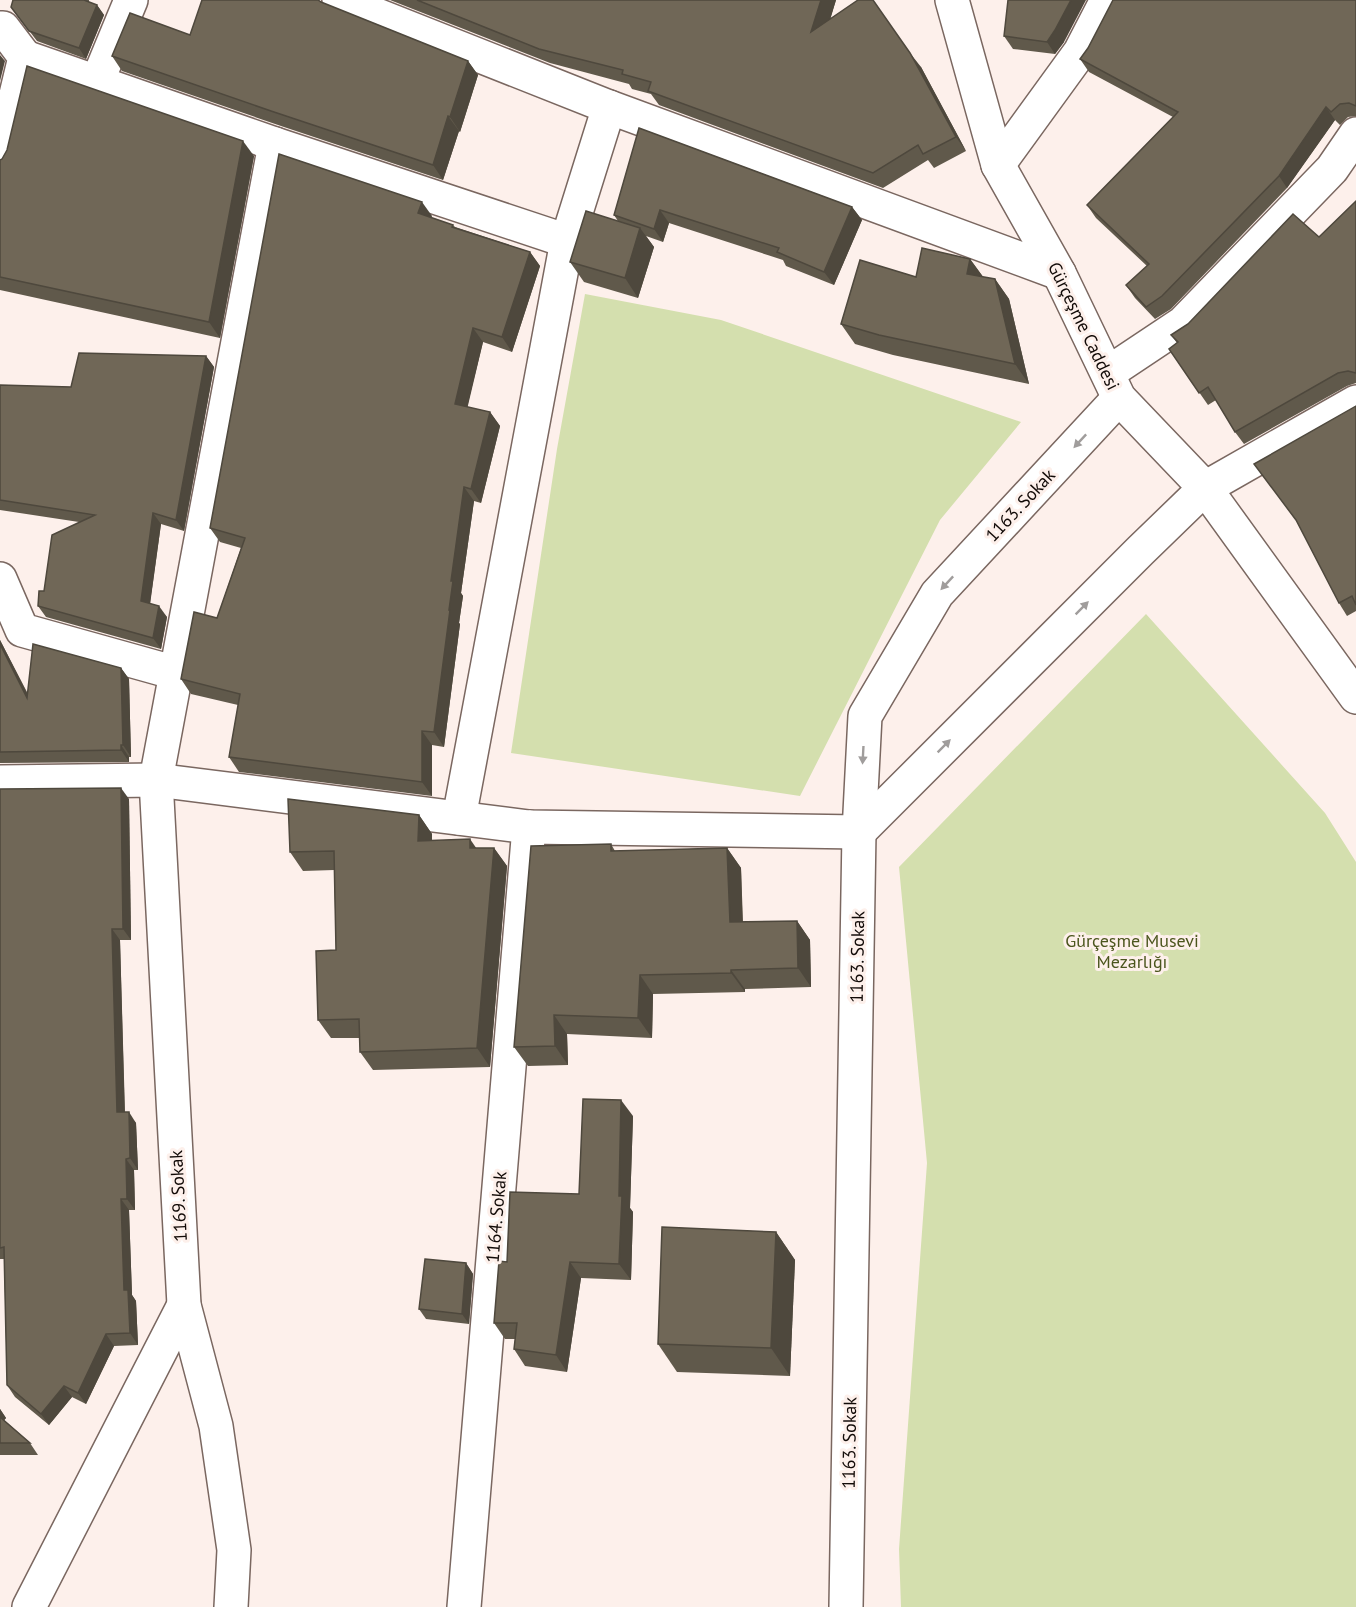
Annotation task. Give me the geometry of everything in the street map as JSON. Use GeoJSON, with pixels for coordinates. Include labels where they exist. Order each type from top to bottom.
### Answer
{"type":"FeatureCollection","features":[{"type":"Feature","properties":{"kind":"street"},"geometry":{"type":"LineString","coordinates":[[97,82],[131,0]]}},
{"type":"Feature","properties":{"kind":"street"},"geometry":{"type":"LineString","coordinates":[[339,0],[609,107],[1059,273]]}},
{"type":"Feature","properties":{"kind":"street","name":"Gürçeşme Caddesi"},"geometry":{"type":"LineString","coordinates":[[951,0],[998,165],[1059,273],[1114,386],[1205,488],[1356,697]]}},
{"type":"Feature","properties":{"kind":"street"},"geometry":{"type":"LineString","coordinates":[[998,165],[1080,52],[1107,0]]}},
{"type":"Feature","properties":{"kind":"street"},"geometry":{"type":"LineString","coordinates":[[0,28],[3,28],[25,57],[275,144],[567,241]]}},
{"type":"Feature","properties":{"kind":"street"},"geometry":{"type":"LineString","coordinates":[[0,161],[25,57]]}},
{"type":"Feature","properties":{"kind":"street"},"geometry":{"type":"LineString","coordinates":[[459,818],[567,241],[609,107]]}},
{"type":"Feature","properties":{"kind":"street","name":"1163. Sokak"},"geometry":{"type":"LineString","coordinates":[[846,1607],[859,832],[865,716],[937,594],[1114,386],[1183,323],[1332,169],[1356,134]]}},
{"type":"Feature","properties":{"kind":"street","name":"1169. Sokak"},"geometry":{"type":"LineString","coordinates":[[231,1607],[234,1550],[216,1426],[184,1305],[156,780],[275,144]]}},
{"type":"Feature","properties":{"kind":"street"},"geometry":{"type":"LineString","coordinates":[[0,782],[156,780],[530,827],[859,832],[1205,488],[1356,402]]}},
{"type":"Feature","properties":{"kind":"street"},"geometry":{"type":"LineString","coordinates":[[0,579],[22,630],[176,673]]}},
{"type":"Feature","properties":{"kind":"street","name":"1164. Sokak"},"geometry":{"type":"LineString","coordinates":[[464,1607],[530,827]]}},
{"type":"Feature","properties":{"kind":"street"},"geometry":{"type":"LineString","coordinates":[[29,1607],[184,1305]]}},
{"type":"Feature","properties":{"kind":"green space"},"geometry":{"type":"Polygon","coordinates":[[[585,294],[721,320],[1021,422],[940,520],[800,796],[511,753],[557,449],[585,294]]]}},
{"type":"Feature","properties":{"kind":"green space","name":"Gürçeşme Musevi Mezarlığı"},"geometry":{"type":"Polygon","coordinates":[[[1146,614],[1325,813],[1356,862],[1356,1607],[901,1607],[899,1549],[927,1163],[899,867],[1146,614]]]}},
{"type":"Feature","properties":{"kind":"building"},"geometry":{"type":"Polygon","coordinates":[[[13,0],[84,0],[97,5],[79,48],[29,31],[11,7],[13,0]]]}},
{"type":"Feature","properties":{"kind":"building"},"geometry":{"type":"Polygon","coordinates":[[[202,0],[318,0],[468,61],[433,165],[112,56],[130,13],[190,35],[202,0]]]}},
{"type":"Feature","properties":{"kind":"building"},"geometry":{"type":"Polygon","coordinates":[[[417,0],[821,0],[811,32],[858,0],[873,0],[910,53],[956,137],[923,154],[918,145],[873,173],[648,91],[651,82],[622,74],[623,70],[539,49],[417,0]]]}},
{"type":"Feature","properties":{"kind":"building"},"geometry":{"type":"Polygon","coordinates":[[[1008,0],[1071,0],[1047,42],[1004,36],[1008,0]]]}},
{"type":"Feature","properties":{"kind":"building"},"geometry":{"type":"Polygon","coordinates":[[[1113,0],[1356,0],[1356,106],[1349,103],[1340,104],[1331,112],[1326,107],[1279,176],[1162,296],[1146,307],[1126,285],[1149,264],[1087,205],[1178,112],[1080,59],[1113,0]]]}},
{"type":"Feature","properties":{"kind":"building"},"geometry":{"type":"Polygon","coordinates":[[[27,66],[243,141],[209,322],[0,277],[0,160],[7,150],[27,66]]]}},
{"type":"Feature","properties":{"kind":"building"},"geometry":{"type":"Polygon","coordinates":[[[639,128],[852,207],[824,272],[777,252],[779,248],[660,210],[654,229],[614,215],[639,128]]]}},
{"type":"Feature","properties":{"kind":"building"},"geometry":{"type":"Polygon","coordinates":[[[279,154],[422,202],[418,213],[453,225],[452,227],[530,252],[502,337],[473,328],[455,404],[490,412],[471,489],[464,487],[434,732],[422,731],[422,782],[229,757],[240,694],[181,679],[194,612],[217,618],[245,538],[210,528],[279,154]]]}},
{"type":"Feature","properties":{"kind":"building"},"geometry":{"type":"Polygon","coordinates":[[[1356,201],[1356,373],[1348,371],[1338,373],[1235,432],[1208,387],[1199,393],[1169,349],[1178,342],[1171,335],[1188,324],[1293,214],[1319,237],[1356,201]]]}},
{"type":"Feature","properties":{"kind":"building"},"geometry":{"type":"Polygon","coordinates":[[[586,211],[640,228],[625,278],[570,262],[586,211]]]}},
{"type":"Feature","properties":{"kind":"building"},"geometry":{"type":"Polygon","coordinates":[[[922,248],[970,259],[967,274],[995,279],[1015,364],[879,335],[841,324],[860,260],[916,277],[922,248]]]}},
{"type":"Feature","properties":{"kind":"building"},"geometry":{"type":"Polygon","coordinates":[[[79,353],[206,356],[176,520],[153,513],[141,601],[159,606],[153,638],[38,606],[39,591],[44,591],[52,535],[95,515],[0,500],[0,385],[71,387],[79,353]]]}},
{"type":"Feature","properties":{"kind":"building"},"geometry":{"type":"Polygon","coordinates":[[[1356,406],[1356,605],[1352,596],[1339,603],[1296,520],[1254,464],[1356,406]]]}},
{"type":"Feature","properties":{"kind":"building"},"geometry":{"type":"Polygon","coordinates":[[[0,644],[27,698],[33,644],[121,668],[123,745],[121,745],[121,750],[0,752],[0,644]]]}},
{"type":"Feature","properties":{"kind":"building"},"geometry":{"type":"Polygon","coordinates":[[[121,788],[123,929],[112,929],[117,1112],[129,1112],[130,1158],[126,1159],[127,1199],[121,1199],[124,1290],[128,1290],[130,1333],[106,1334],[78,1393],[64,1386],[41,1414],[7,1385],[4,1247],[0,1248],[0,789],[121,788]]]}},
{"type":"Feature","properties":{"kind":"building"},"geometry":{"type":"Polygon","coordinates":[[[288,799],[419,815],[418,841],[470,839],[470,848],[494,848],[477,1048],[360,1052],[359,1019],[318,1020],[316,951],[336,950],[334,851],[290,852],[288,799]]]}},
{"type":"Feature","properties":{"kind":"building"},"geometry":{"type":"Polygon","coordinates":[[[611,844],[611,851],[727,848],[730,922],[797,921],[798,968],[731,970],[731,973],[640,975],[638,1018],[554,1015],[555,1046],[514,1047],[531,846],[611,844]]]}},
{"type":"Feature","properties":{"kind":"building"},"geometry":{"type":"Polygon","coordinates":[[[583,1099],[621,1100],[619,1196],[622,1196],[619,1264],[570,1262],[556,1355],[514,1349],[517,1323],[494,1323],[499,1261],[507,1262],[510,1192],[579,1194],[583,1099]]]}},
{"type":"Feature","properties":{"kind":"building"},"geometry":{"type":"Polygon","coordinates":[[[662,1227],[776,1232],[771,1348],[658,1344],[662,1227]]]}},
{"type":"Feature","properties":{"kind":"building"},"geometry":{"type":"Polygon","coordinates":[[[425,1259],[466,1263],[462,1314],[419,1309],[425,1259]]]}},
{"type":"Feature","properties":{"kind":"building"},"geometry":{"type":"Polygon","coordinates":[[[0,1417],[30,1443],[0,1443],[0,1417]]]}}]}
